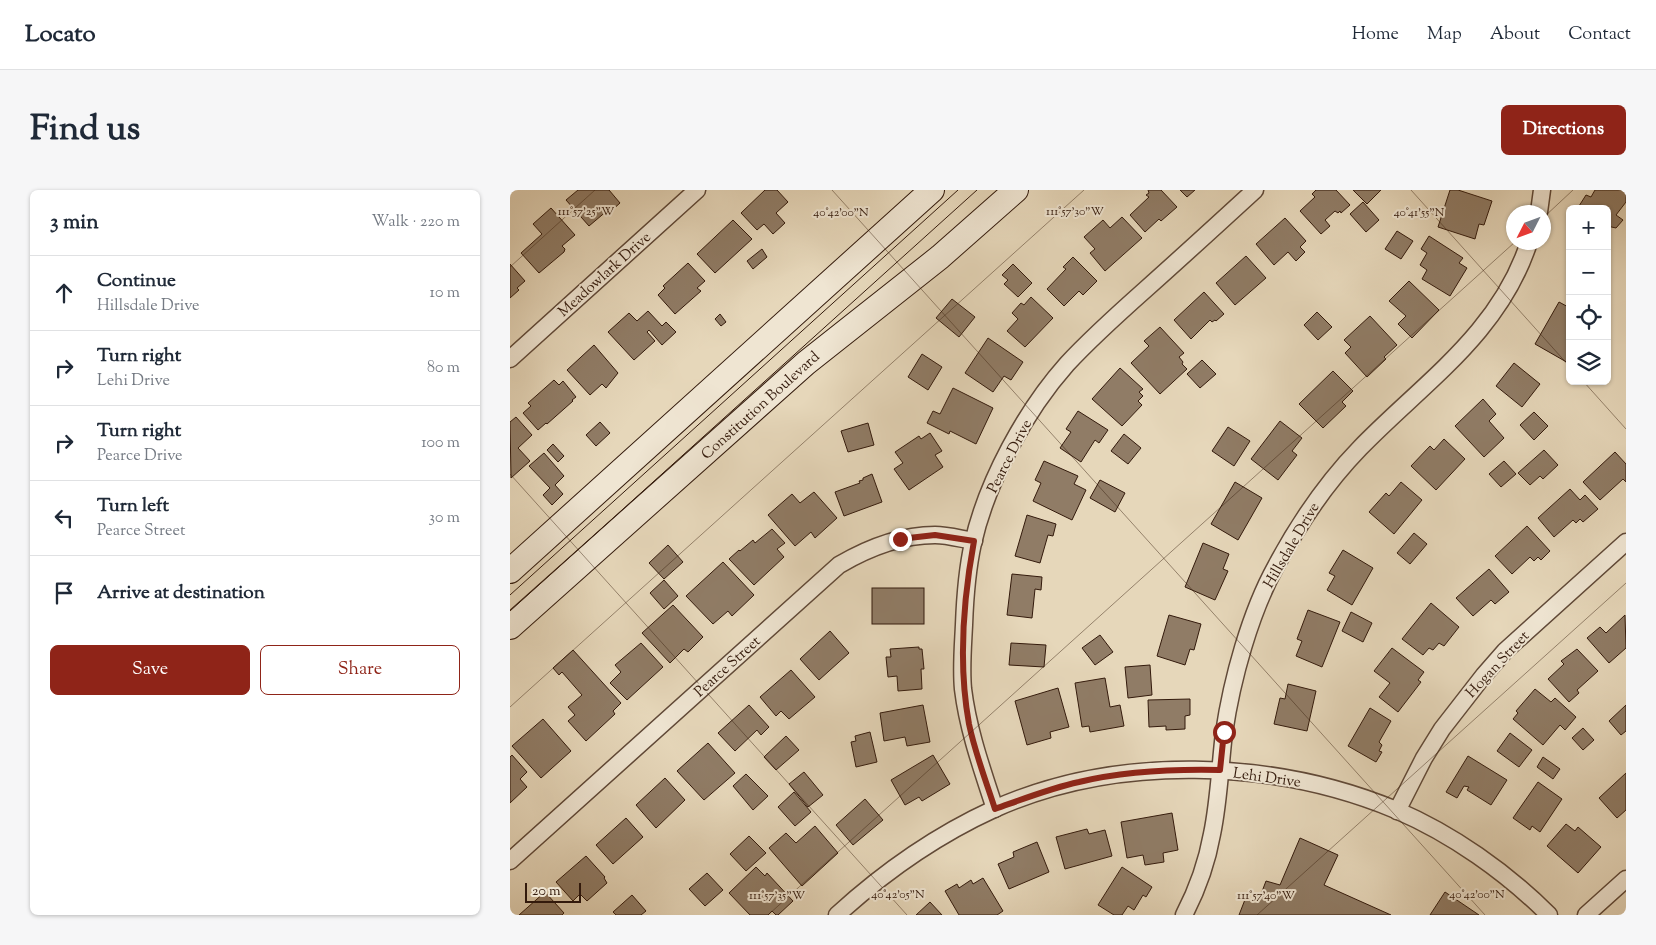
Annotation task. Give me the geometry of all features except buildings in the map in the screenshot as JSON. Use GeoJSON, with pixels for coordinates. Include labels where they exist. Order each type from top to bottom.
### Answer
{"type":"FeatureCollection","features":[{"type":"Feature","properties":{"kind":"main road"},"geometry":{"type":"LineString","coordinates":[[510,571],[932,190]]}},
{"type":"Feature","properties":{"kind":"main road","name":"Constitution Boulevard"},"geometry":{"type":"LineString","coordinates":[[510,627],[806,363],[927,268],[1016,190]]}},
{"type":"Feature","properties":{"kind":"street","name":"Meadowlark Drive"},"geometry":{"type":"LineString","coordinates":[[510,359],[697,190]]}},
{"type":"Feature","properties":{"kind":"street","name":"Pearce Drive"},"geometry":{"type":"LineString","coordinates":[[995,809],[978,759],[963,688],[964,612],[967,576],[984,506],[1017,434],[1039,400],[1067,365],[1098,332],[1256,190]]}},
{"type":"Feature","properties":{"kind":"street"},"geometry":{"type":"LineString","coordinates":[[1540,205],[1542,190]]}},
{"type":"Feature","properties":{"kind":"street","name":"Hillsdale Drive"},"geometry":{"type":"LineString","coordinates":[[1184,915],[1205,863],[1212,834],[1230,702],[1246,635],[1275,568],[1294,534],[1336,475],[1359,449],[1465,349],[1486,324],[1506,294],[1527,250]]}},
{"type":"Feature","properties":{"kind":"street","name":"Pearce Street"},"geometry":{"type":"LineString","coordinates":[[510,861],[839,565],[857,554],[900,539],[935,535],[974,541]]}},
{"type":"Feature","properties":{"kind":"street","name":"Hogan Street"},"geometry":{"type":"LineString","coordinates":[[1397,811],[1424,758],[1438,736],[1463,700],[1484,675],[1505,651],[1626,542]]}},
{"type":"Feature","properties":{"kind":"street","name":"Lehi Drive"},"geometry":{"type":"LineString","coordinates":[[836,915],[871,884],[920,850],[960,826],[995,809],[1071,784],[1117,775],[1186,770],[1220,770],[1263,775],[1331,788],[1365,798],[1434,829],[1484,861],[1518,886],[1549,915]]}},
{"type":"Feature","properties":{"kind":"street"},"geometry":{"type":"LineString","coordinates":[[1586,915],[1626,878]]}},
{"type":"Feature","properties":{"kind":"tram line"},"geometry":{"type":"LineString","coordinates":[[510,595],[958,190]]}},
{"type":"Feature","properties":{"kind":"tram line"},"geometry":{"type":"LineString","coordinates":[[510,611],[977,190]]}},
{"type":"Feature","properties":{"kind":"route"},"geometry":{"type":"LineString","coordinates":[[900,539],[935,535],[974,541],[967,576],[964,612],[963,688],[978,759],[995,809],[1037,794],[1080,782],[1117,775],[1186,770],[1220,770],[1224,732]]}}]}
